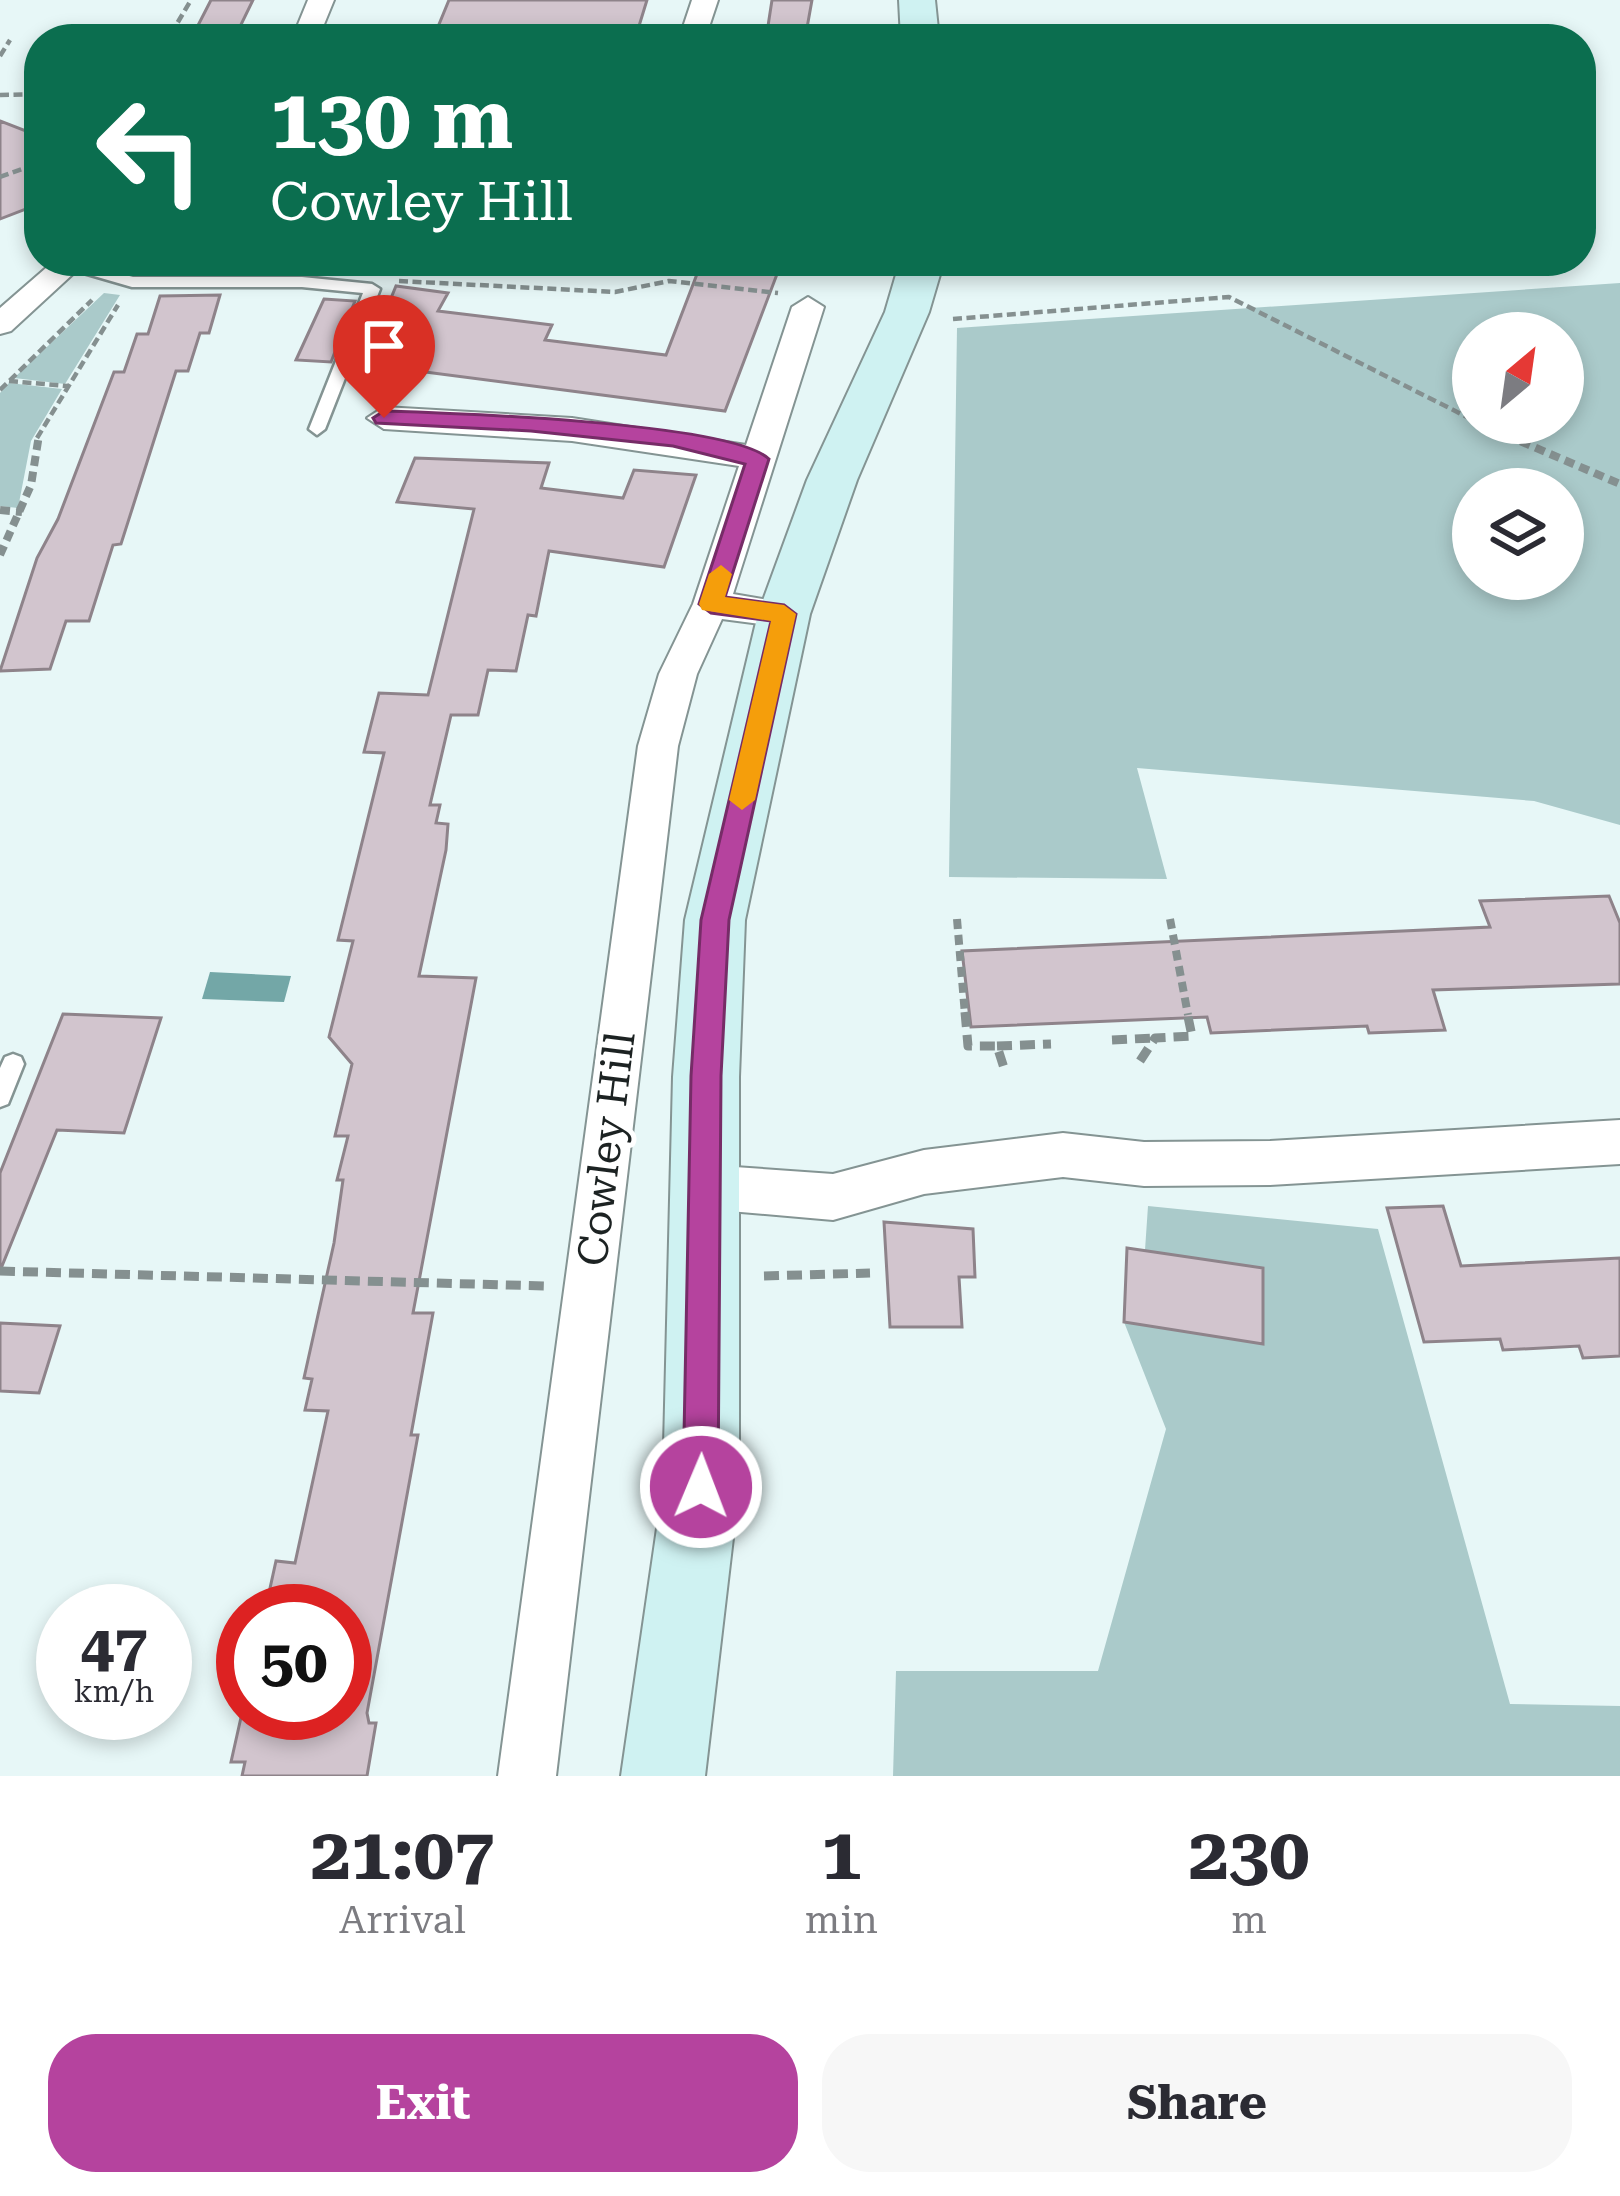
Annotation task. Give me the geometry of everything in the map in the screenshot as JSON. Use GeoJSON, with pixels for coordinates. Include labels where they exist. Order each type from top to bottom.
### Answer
{"type":"FeatureCollection","features":[{"type":"Feature","properties":{"kind":"main road","name":"Cowley Hill"},"geometry":{"type":"LineString","coordinates":[[663,1776],[701,1487],[715,920],[784,614],[832,480],[914,286]]}},
{"type":"Feature","properties":{"kind":"street"},"geometry":{"type":"LineString","coordinates":[[0,323],[54,276]]}},
{"type":"Feature","properties":{"kind":"street","name":"Cowley Hill"},"geometry":{"type":"LineString","coordinates":[[527,1776],[658,746],[678,674],[711,604],[804,301]]}},
{"type":"Feature","properties":{"kind":"street"},"geometry":{"type":"LineString","coordinates":[[384,418],[531,424],[673,439],[758,459]]}},
{"type":"Feature","properties":{"kind":"street"},"geometry":{"type":"LineString","coordinates":[[711,604],[784,614]]}},
{"type":"Feature","properties":{"kind":"street"},"geometry":{"type":"LineString","coordinates":[[706,1187],[833,1197],[924,1172],[1063,1155],[1144,1164],[1270,1163],[1620,1142]]}},
{"type":"Feature","properties":{"kind":"lane"},"geometry":{"type":"LineString","coordinates":[[113,276],[132,282],[302,282],[372,289],[317,429]]}},
{"type":"Feature","properties":{"kind":"lane"},"geometry":{"type":"LineString","coordinates":[[0,1097],[13,1064]]}},
{"type":"Feature","properties":{"kind":"path"},"geometry":{"type":"LineString","coordinates":[[0,56],[10,40]]}},
{"type":"Feature","properties":{"kind":"path"},"geometry":{"type":"LineString","coordinates":[[372,289],[401,281],[615,292],[669,281],[804,301]]}},
{"type":"Feature","properties":{"kind":"path"},"geometry":{"type":"LineString","coordinates":[[914,286],[946,319],[1228,297],[1452,410]]}},
{"type":"Feature","properties":{"kind":"path"},"geometry":{"type":"LineString","coordinates":[[0,390],[103,291]]}},
{"type":"Feature","properties":{"kind":"path"},"geometry":{"type":"LineString","coordinates":[[0,555],[22,512],[34,443],[125,294]]}},
{"type":"Feature","properties":{"kind":"path"},"geometry":{"type":"LineString","coordinates":[[8,381],[68,386]]}},
{"type":"Feature","properties":{"kind":"path"},"geometry":{"type":"LineString","coordinates":[[1527,444],[1620,484]]}},
{"type":"Feature","properties":{"kind":"path"},"geometry":{"type":"LineString","coordinates":[[0,510],[22,512]]}},
{"type":"Feature","properties":{"kind":"path"},"geometry":{"type":"LineString","coordinates":[[957,919],[968,1046],[1051,1044]]}},
{"type":"Feature","properties":{"kind":"path"},"geometry":{"type":"LineString","coordinates":[[1112,1040],[1192,1036],[1170,919]]}},
{"type":"Feature","properties":{"kind":"path"},"geometry":{"type":"LineString","coordinates":[[1140,1061],[1155,1038]]}},
{"type":"Feature","properties":{"kind":"path"},"geometry":{"type":"LineString","coordinates":[[997,1046],[1004,1067]]}},
{"type":"Feature","properties":{"kind":"path"},"geometry":{"type":"LineString","coordinates":[[0,1271],[588,1287]]}},
{"type":"Feature","properties":{"kind":"path"},"geometry":{"type":"LineString","coordinates":[[705,1277],[870,1273]]}},
{"type":"Feature","properties":{"kind":"shaded area"},"geometry":{"type":"Polygon","coordinates":[[[1620,283],[1620,825],[1534,801],[1137,768],[1167,879],[949,877],[957,328],[1620,283]]]}},
{"type":"Feature","properties":{"kind":"shaded area"},"geometry":{"type":"Polygon","coordinates":[[[104,293],[120,295],[65,384],[14,378],[104,293]]]}},
{"type":"Feature","properties":{"kind":"shaded area"},"geometry":{"type":"Polygon","coordinates":[[[9,383],[62,389],[31,441],[18,508],[0,506],[0,393],[9,383]]]}},
{"type":"Feature","properties":{"kind":"shaded area"},"geometry":{"type":"Polygon","coordinates":[[[210,972],[291,976],[284,1002],[202,999],[210,972]]]}},
{"type":"Feature","properties":{"kind":"shaded area"},"geometry":{"type":"Polygon","coordinates":[[[1148,1206],[1378,1229],[1510,1704],[1620,1706],[1620,1776],[893,1776],[896,1671],[1098,1671],[1166,1429],[1124,1322],[1263,1344],[1262,1269],[1145,1250],[1148,1206]]]}},
{"type":"Feature","properties":{"kind":"building"},"geometry":{"type":"Polygon","coordinates":[[[211,0],[253,0],[241,24],[199,24],[211,0]]]}},
{"type":"Feature","properties":{"kind":"building"},"geometry":{"type":"Polygon","coordinates":[[[449,0],[647,0],[640,24],[439,24],[449,0]]]}},
{"type":"Feature","properties":{"kind":"building"},"geometry":{"type":"Polygon","coordinates":[[[772,0],[812,0],[808,24],[768,24],[772,0]]]}},
{"type":"Feature","properties":{"kind":"building"},"geometry":{"type":"Polygon","coordinates":[[[0,121],[24,130],[24,210],[0,219],[0,121]]]}},
{"type":"Feature","properties":{"kind":"building"},"geometry":{"type":"Polygon","coordinates":[[[696,276],[776,276],[725,411],[356,363],[380,302],[389,303],[396,286],[448,293],[438,311],[552,325],[545,340],[666,355],[696,276]]]}},
{"type":"Feature","properties":{"kind":"building"},"geometry":{"type":"Polygon","coordinates":[[[220,295],[209,333],[200,333],[188,371],[176,371],[121,544],[113,545],[89,621],[66,621],[50,669],[0,671],[37,558],[58,519],[114,372],[124,372],[137,334],[148,334],[160,296],[220,295]]]}},
{"type":"Feature","properties":{"kind":"building"},"geometry":{"type":"Polygon","coordinates":[[[324,299],[355,301],[331,362],[296,360],[324,299]]]}},
{"type":"Feature","properties":{"kind":"building"},"geometry":{"type":"Polygon","coordinates":[[[415,458],[549,463],[541,488],[623,498],[634,470],[696,475],[664,567],[549,551],[536,616],[528,615],[516,671],[488,670],[478,715],[451,715],[430,805],[440,805],[436,823],[448,824],[446,850],[419,976],[476,978],[413,1313],[433,1313],[411,1435],[418,1435],[372,1686],[372,1584],[271,1584],[276,1561],[295,1563],[328,1411],[305,1410],[312,1379],[304,1378],[334,1243],[343,1180],[337,1180],[348,1136],[335,1136],[352,1064],[329,1037],[353,941],[338,940],[384,753],[364,752],[379,693],[428,695],[474,509],[397,502],[415,458]]]}},
{"type":"Feature","properties":{"kind":"building"},"geometry":{"type":"Polygon","coordinates":[[[1609,896],[1620,923],[1620,984],[1433,990],[1445,1030],[1369,1033],[1367,1026],[1211,1033],[1207,1017],[971,1027],[962,951],[1490,927],[1480,901],[1609,896]]]}},
{"type":"Feature","properties":{"kind":"building"},"geometry":{"type":"Polygon","coordinates":[[[63,1014],[161,1018],[124,1133],[57,1130],[0,1271],[0,1173],[63,1014]]]}},
{"type":"Feature","properties":{"kind":"building"},"geometry":{"type":"Polygon","coordinates":[[[1443,1206],[1461,1266],[1620,1258],[1620,1356],[1583,1358],[1579,1346],[1503,1350],[1500,1339],[1424,1342],[1387,1208],[1443,1206]]]}},
{"type":"Feature","properties":{"kind":"building"},"geometry":{"type":"Polygon","coordinates":[[[884,1222],[973,1229],[975,1277],[959,1277],[962,1327],[890,1327],[884,1222]]]}},
{"type":"Feature","properties":{"kind":"building"},"geometry":{"type":"Polygon","coordinates":[[[1127,1248],[1263,1268],[1263,1344],[1124,1322],[1127,1248]]]}},
{"type":"Feature","properties":{"kind":"building"},"geometry":{"type":"Polygon","coordinates":[[[0,1323],[60,1326],[39,1393],[0,1391],[0,1323]]]}},
{"type":"Feature","properties":{"kind":"building"},"geometry":{"type":"Polygon","coordinates":[[[372,1723],[376,1723],[367,1776],[242,1776],[245,1762],[231,1762],[236,1740],[372,1740],[372,1723]]]}},
{"type":"Feature","properties":{"kind":"slow traffic"},"geometry":{"type":"LineString","coordinates":[[721,574],[711,604],[784,614],[742,800]]}},
{"type":"Feature","properties":{"kind":"route"},"geometry":{"type":"LineString","coordinates":[[384,418],[531,424],[673,439],[758,459],[711,604],[784,614],[715,920],[706,1076],[701,1487]]}}]}
